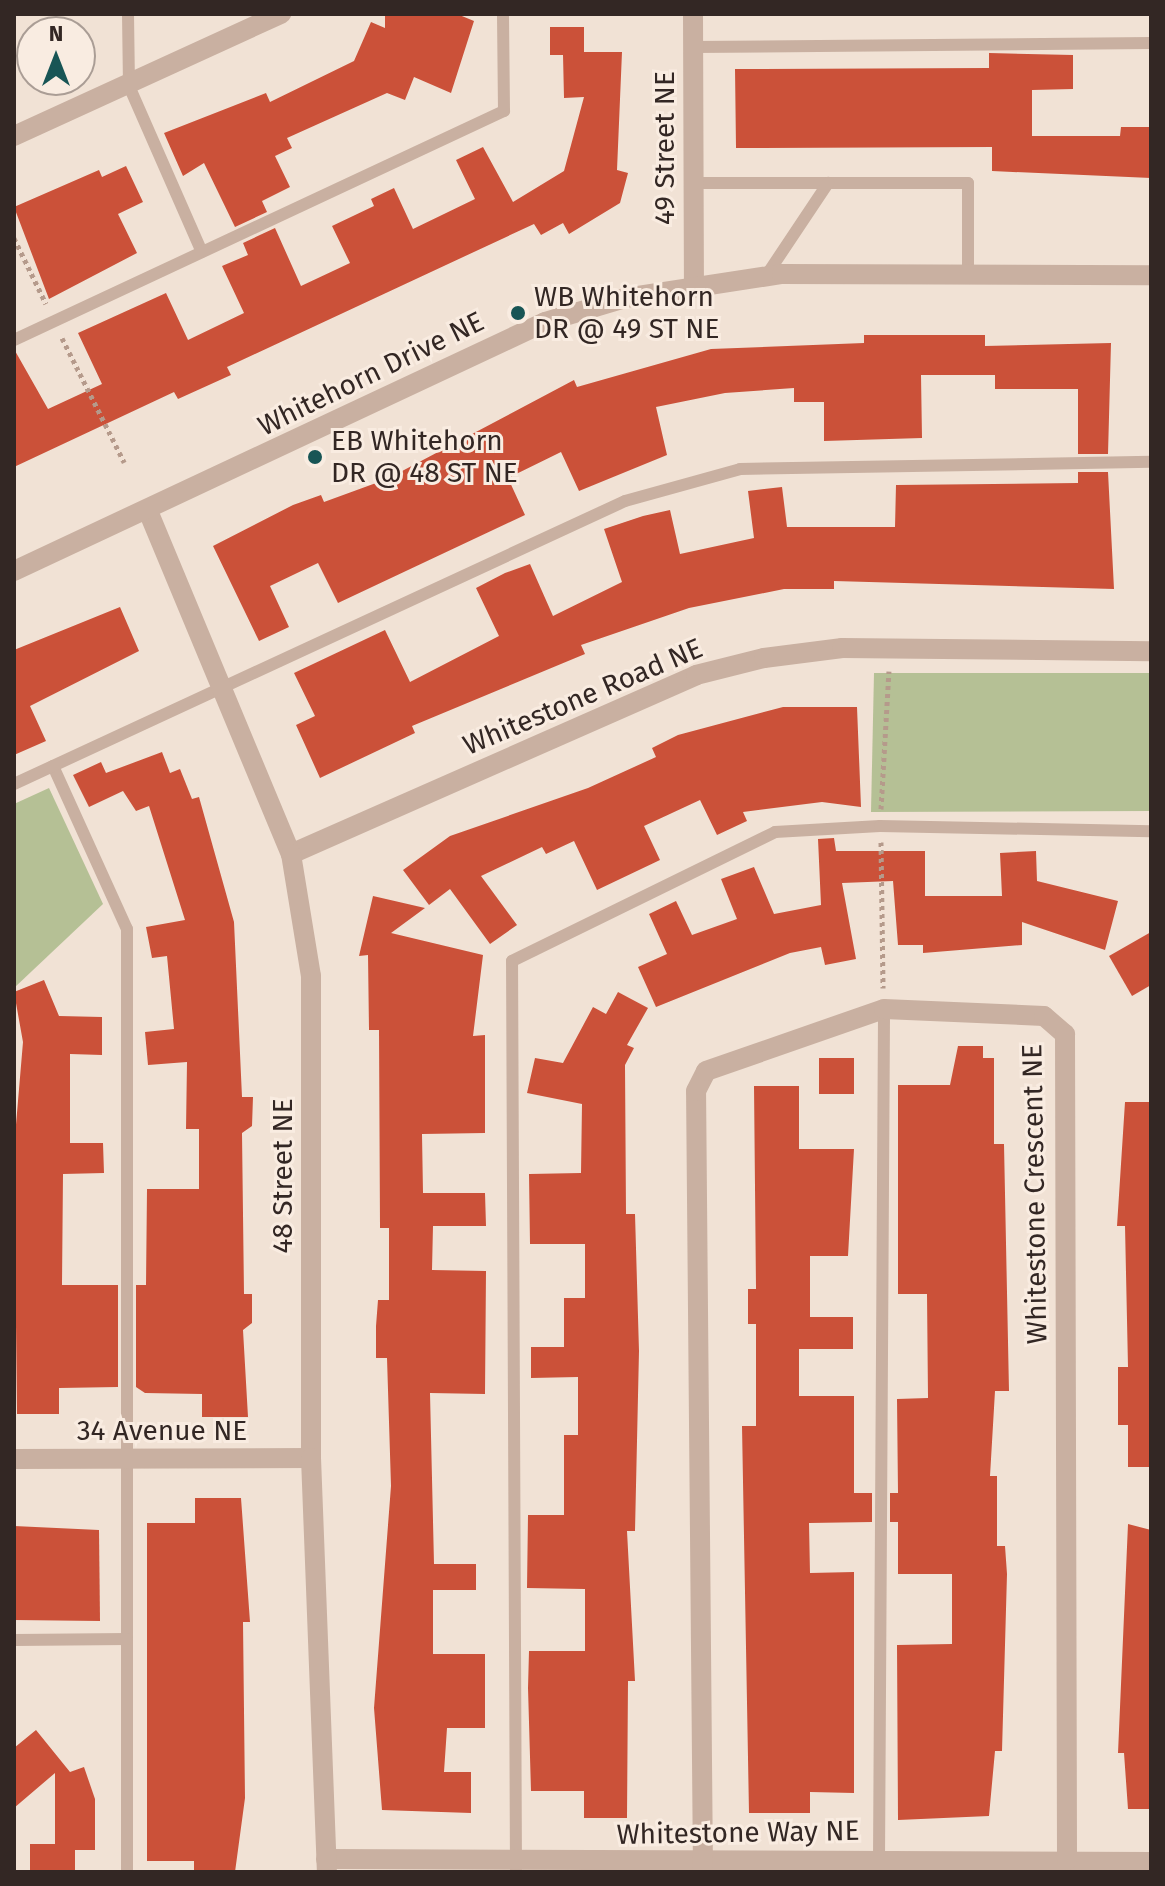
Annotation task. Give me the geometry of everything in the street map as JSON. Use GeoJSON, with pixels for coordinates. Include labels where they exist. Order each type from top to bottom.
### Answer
{"type":"FeatureCollection","features":[{"type":"Feature","properties":{"kind":"street"},"geometry":{"type":"LineString","coordinates":[[14,136],[281,14]]}},
{"type":"Feature","properties":{"kind":"street","name":"49 Street NE"},"geometry":{"type":"LineString","coordinates":[[693,14],[694,282]]}},
{"type":"Feature","properties":{"kind":"street","name":"Whitehorn Drive NE"},"geometry":{"type":"LineString","coordinates":[[14,571],[148,511],[545,322],[694,282],[766,276],[1151,275]]}},
{"type":"Feature","properties":{"kind":"street","name":"48 Street NE"},"geometry":{"type":"LineString","coordinates":[[148,511],[226,688],[291,854],[311,976],[311,1458],[326,1866]]}},
{"type":"Feature","properties":{"kind":"street","name":"Whitestone Road NE"},"geometry":{"type":"LineString","coordinates":[[291,854],[696,675],[764,658],[890,649],[1151,651]]}},
{"type":"Feature","properties":{"kind":"street","name":"Whitestone Crescent NE"},"geometry":{"type":"LineString","coordinates":[[703,1866],[696,1091],[706,1071],[884,1009],[1044,1016],[1065,1034],[1067,1860]]}},
{"type":"Feature","properties":{"kind":"street","name":"34 Avenue NE"},"geometry":{"type":"LineString","coordinates":[[14,1459],[311,1458]]}},
{"type":"Feature","properties":{"kind":"street","name":"Whitestone Way NE"},"geometry":{"type":"LineString","coordinates":[[326,1866],[703,1866],[879,1859],[1151,1862]]}},
{"type":"Feature","properties":{"kind":"lane"},"geometry":{"type":"LineString","coordinates":[[128,14],[129,86],[202,252]]}},
{"type":"Feature","properties":{"kind":"lane"},"geometry":{"type":"LineString","coordinates":[[14,340],[504,111],[503,14]]}},
{"type":"Feature","properties":{"kind":"lane"},"geometry":{"type":"LineString","coordinates":[[693,47],[1151,43]]}},
{"type":"Feature","properties":{"kind":"lane"},"geometry":{"type":"LineString","coordinates":[[694,183],[968,183],[968,275]]}},
{"type":"Feature","properties":{"kind":"lane"},"geometry":{"type":"LineString","coordinates":[[766,276],[828,183]]}},
{"type":"Feature","properties":{"kind":"lane"},"geometry":{"type":"LineString","coordinates":[[14,784],[625,501],[740,469],[1151,462]]}},
{"type":"Feature","properties":{"kind":"lane"},"geometry":{"type":"LineString","coordinates":[[53,766],[127,929],[122,1459],[127,1639],[127,1872]]}},
{"type":"Feature","properties":{"kind":"lane"},"geometry":{"type":"LineString","coordinates":[[516,1868],[512,961],[775,832],[880,826],[1151,831]]}},
{"type":"Feature","properties":{"kind":"lane"},"geometry":{"type":"LineString","coordinates":[[879,1859],[884,1009]]}},
{"type":"Feature","properties":{"kind":"lane"},"geometry":{"type":"LineString","coordinates":[[14,1640],[127,1639]]}},
{"type":"Feature","properties":{"kind":"path"},"geometry":{"type":"LineString","coordinates":[[14,238],[124,462]]}},
{"type":"Feature","properties":{"kind":"path"},"geometry":{"type":"LineString","coordinates":[[884,1009],[880,826],[890,649]]}},
{"type":"Feature","properties":{"kind":"green space"},"geometry":{"type":"Polygon","coordinates":[[[874,673],[1151,673],[1151,811],[871,812],[874,673]]]}},
{"type":"Feature","properties":{"kind":"green space"},"geometry":{"type":"Polygon","coordinates":[[[49,788],[103,904],[14,988],[14,804],[49,788]]]}},
{"type":"Feature","properties":{"kind":"building"},"geometry":{"type":"Polygon","coordinates":[[[385,14],[457,14],[474,21],[451,93],[414,77],[405,100],[387,93],[287,138],[292,148],[275,156],[290,187],[262,201],[267,212],[235,227],[204,163],[183,176],[164,133],[266,93],[270,102],[354,61],[371,22],[385,28],[385,14]]]}},
{"type":"Feature","properties":{"kind":"building"},"geometry":{"type":"Polygon","coordinates":[[[550,27],[584,27],[584,52],[622,52],[617,170],[628,173],[620,203],[569,234],[563,223],[541,235],[534,224],[227,367],[231,375],[178,399],[174,392],[14,467],[14,349],[48,409],[102,384],[78,333],[166,293],[188,340],[244,313],[222,266],[248,255],[243,243],[275,228],[301,286],[350,263],[332,226],[374,206],[371,199],[394,188],[413,229],[475,199],[456,160],[483,147],[513,202],[564,171],[584,97],[564,98],[563,55],[550,55],[550,27]]]}},
{"type":"Feature","properties":{"kind":"building"},"geometry":{"type":"Polygon","coordinates":[[[989,53],[1073,55],[1073,89],[1032,90],[1032,136],[1120,136],[1121,127],[1151,127],[1151,178],[992,171],[992,147],[736,148],[735,69],[989,68],[989,53]]]}},
{"type":"Feature","properties":{"kind":"building"},"geometry":{"type":"Polygon","coordinates":[[[126,166],[143,202],[118,214],[137,253],[49,299],[14,207],[99,170],[102,177],[126,166]]]}},
{"type":"Feature","properties":{"kind":"building"},"geometry":{"type":"Polygon","coordinates":[[[864,335],[985,335],[985,346],[1111,343],[1108,454],[1078,454],[1078,389],[995,389],[995,375],[921,375],[922,438],[824,441],[824,402],[794,402],[794,388],[725,393],[656,407],[667,455],[579,491],[561,452],[508,478],[525,515],[338,603],[318,563],[270,586],[289,627],[259,641],[213,546],[293,505],[321,495],[324,502],[387,479],[574,380],[577,387],[711,349],[864,343],[864,335]]]}},
{"type":"Feature","properties":{"kind":"building"},"geometry":{"type":"Polygon","coordinates":[[[1078,472],[1108,472],[1114,589],[834,581],[834,589],[784,589],[689,608],[581,645],[585,654],[412,726],[415,733],[320,778],[296,725],[315,716],[294,673],[385,630],[410,682],[499,636],[476,588],[505,573],[530,564],[553,616],[622,582],[604,529],[643,516],[670,510],[680,554],[754,538],[748,491],[782,487],[787,527],[895,527],[896,485],[1078,483],[1078,472]]]}},
{"type":"Feature","properties":{"kind":"building"},"geometry":{"type":"Polygon","coordinates":[[[120,607],[139,651],[30,706],[46,741],[14,755],[14,650],[120,607]]]}},
{"type":"Feature","properties":{"kind":"building"},"geometry":{"type":"Polygon","coordinates":[[[783,707],[857,707],[861,807],[822,802],[743,812],[747,821],[717,835],[700,800],[644,826],[660,860],[597,890],[574,841],[546,854],[542,847],[481,876],[517,925],[490,944],[450,889],[429,905],[403,870],[450,836],[588,788],[656,757],[652,748],[678,735],[783,707]]]}},
{"type":"Feature","properties":{"kind":"building"},"geometry":{"type":"Polygon","coordinates":[[[162,752],[170,773],[180,769],[192,799],[199,797],[234,922],[242,1097],[253,1097],[252,1126],[242,1133],[244,1294],[252,1294],[252,1323],[243,1330],[248,1417],[202,1417],[202,1394],[145,1393],[136,1387],[136,1285],[146,1285],[147,1189],[199,1189],[199,1129],[186,1129],[187,1062],[148,1065],[145,1032],[174,1029],[167,956],[152,958],[146,927],[185,920],[149,806],[136,811],[123,791],[89,807],[73,775],[101,762],[106,773],[162,752]]]}},
{"type":"Feature","properties":{"kind":"building"},"geometry":{"type":"Polygon","coordinates":[[[834,838],[836,851],[925,851],[925,896],[1002,896],[1000,853],[1036,851],[1037,881],[1118,901],[1105,950],[1022,922],[1022,945],[923,953],[923,945],[898,945],[893,881],[842,883],[856,959],[825,965],[821,947],[790,953],[656,1007],[638,967],[667,954],[649,914],[676,901],[692,935],[737,919],[721,879],[754,867],[774,914],[821,905],[818,839],[834,838]]]}},
{"type":"Feature","properties":{"kind":"building"},"geometry":{"type":"Polygon","coordinates":[[[373,896],[425,908],[391,933],[483,955],[473,1036],[485,1035],[485,1133],[422,1134],[423,1193],[485,1193],[486,1226],[433,1226],[432,1270],[486,1271],[485,1394],[430,1393],[434,1564],[476,1564],[476,1590],[433,1590],[433,1654],[485,1654],[485,1728],[447,1728],[444,1772],[471,1772],[471,1813],[382,1810],[374,1708],[391,1486],[387,1358],[376,1358],[376,1326],[378,1300],[389,1300],[389,1228],[380,1228],[379,1030],[369,1030],[368,955],[359,956],[373,896]]]}},
{"type":"Feature","properties":{"kind":"building"},"geometry":{"type":"Polygon","coordinates":[[[1151,932],[1151,985],[1132,996],[1109,956],[1151,932]]]}},
{"type":"Feature","properties":{"kind":"building"},"geometry":{"type":"Polygon","coordinates":[[[44,980],[59,1016],[102,1017],[102,1055],[70,1054],[70,1143],[103,1143],[104,1173],[63,1174],[62,1285],[118,1285],[118,1387],[59,1388],[59,1414],[17,1414],[14,1148],[23,1042],[14,992],[44,980]]]}},
{"type":"Feature","properties":{"kind":"building"},"geometry":{"type":"Polygon","coordinates":[[[618,992],[648,1008],[627,1045],[634,1048],[625,1065],[626,1214],[635,1214],[639,1351],[635,1531],[627,1531],[635,1681],[628,1681],[627,1818],[584,1818],[584,1791],[531,1791],[528,1688],[529,1651],[585,1651],[585,1589],[527,1588],[528,1515],[564,1515],[564,1435],[578,1435],[578,1377],[531,1378],[531,1347],[564,1347],[564,1298],[585,1298],[585,1244],[530,1244],[529,1174],[581,1173],[582,1104],[527,1093],[535,1058],[563,1063],[593,1007],[606,1014],[618,992]]]}},
{"type":"Feature","properties":{"kind":"building"},"geometry":{"type":"Polygon","coordinates":[[[958,1046],[983,1046],[983,1058],[994,1058],[994,1144],[1004,1144],[1009,1391],[995,1391],[990,1476],[997,1476],[997,1546],[1005,1546],[1007,1574],[1002,1751],[995,1751],[989,1816],[898,1820],[897,1645],[952,1644],[952,1574],[898,1574],[898,1522],[890,1522],[890,1493],[898,1493],[897,1399],[928,1398],[927,1294],[898,1294],[898,1085],[950,1085],[958,1046]]]}},
{"type":"Feature","properties":{"kind":"building"},"geometry":{"type":"Polygon","coordinates":[[[819,1058],[854,1058],[854,1094],[819,1094],[819,1058]]]}},
{"type":"Feature","properties":{"kind":"building"},"geometry":{"type":"Polygon","coordinates":[[[754,1086],[799,1086],[799,1149],[854,1149],[848,1256],[810,1256],[810,1317],[853,1317],[853,1349],[799,1349],[799,1396],[854,1396],[854,1493],[872,1493],[872,1522],[809,1523],[810,1573],[854,1572],[854,1793],[810,1792],[810,1813],[749,1813],[742,1426],[756,1426],[756,1324],[748,1324],[748,1289],[756,1289],[754,1086]]]}},
{"type":"Feature","properties":{"kind":"building"},"geometry":{"type":"Polygon","coordinates":[[[1125,1102],[1151,1102],[1151,1467],[1128,1467],[1128,1425],[1118,1425],[1118,1367],[1128,1367],[1125,1226],[1117,1226],[1125,1102]]]}},
{"type":"Feature","properties":{"kind":"building"},"geometry":{"type":"Polygon","coordinates":[[[195,1498],[241,1498],[250,1622],[243,1622],[245,1798],[235,1872],[194,1872],[194,1861],[147,1861],[147,1523],[195,1523],[195,1498]]]}},
{"type":"Feature","properties":{"kind":"building"},"geometry":{"type":"Polygon","coordinates":[[[1128,1524],[1151,1530],[1151,1809],[1128,1809],[1124,1753],[1118,1753],[1128,1524]]]}},
{"type":"Feature","properties":{"kind":"building"},"geometry":{"type":"Polygon","coordinates":[[[14,1526],[99,1530],[100,1621],[14,1620],[14,1526]]]}},
{"type":"Feature","properties":{"kind":"building"},"geometry":{"type":"Polygon","coordinates":[[[36,1730],[70,1772],[84,1767],[95,1799],[95,1850],[75,1850],[75,1872],[30,1872],[30,1844],[55,1844],[55,1773],[14,1808],[14,1748],[36,1730]]]}},
{"type":"Feature","properties":{"kind":"place","name":"WB Whitehorn DR @ 49 ST NE"},"geometry":{"type":"Point","coordinates":[518,313]}},
{"type":"Feature","properties":{"kind":"place","name":"EB Whitehorn DR @ 48 ST NE"},"geometry":{"type":"Point","coordinates":[315,457]}}]}
